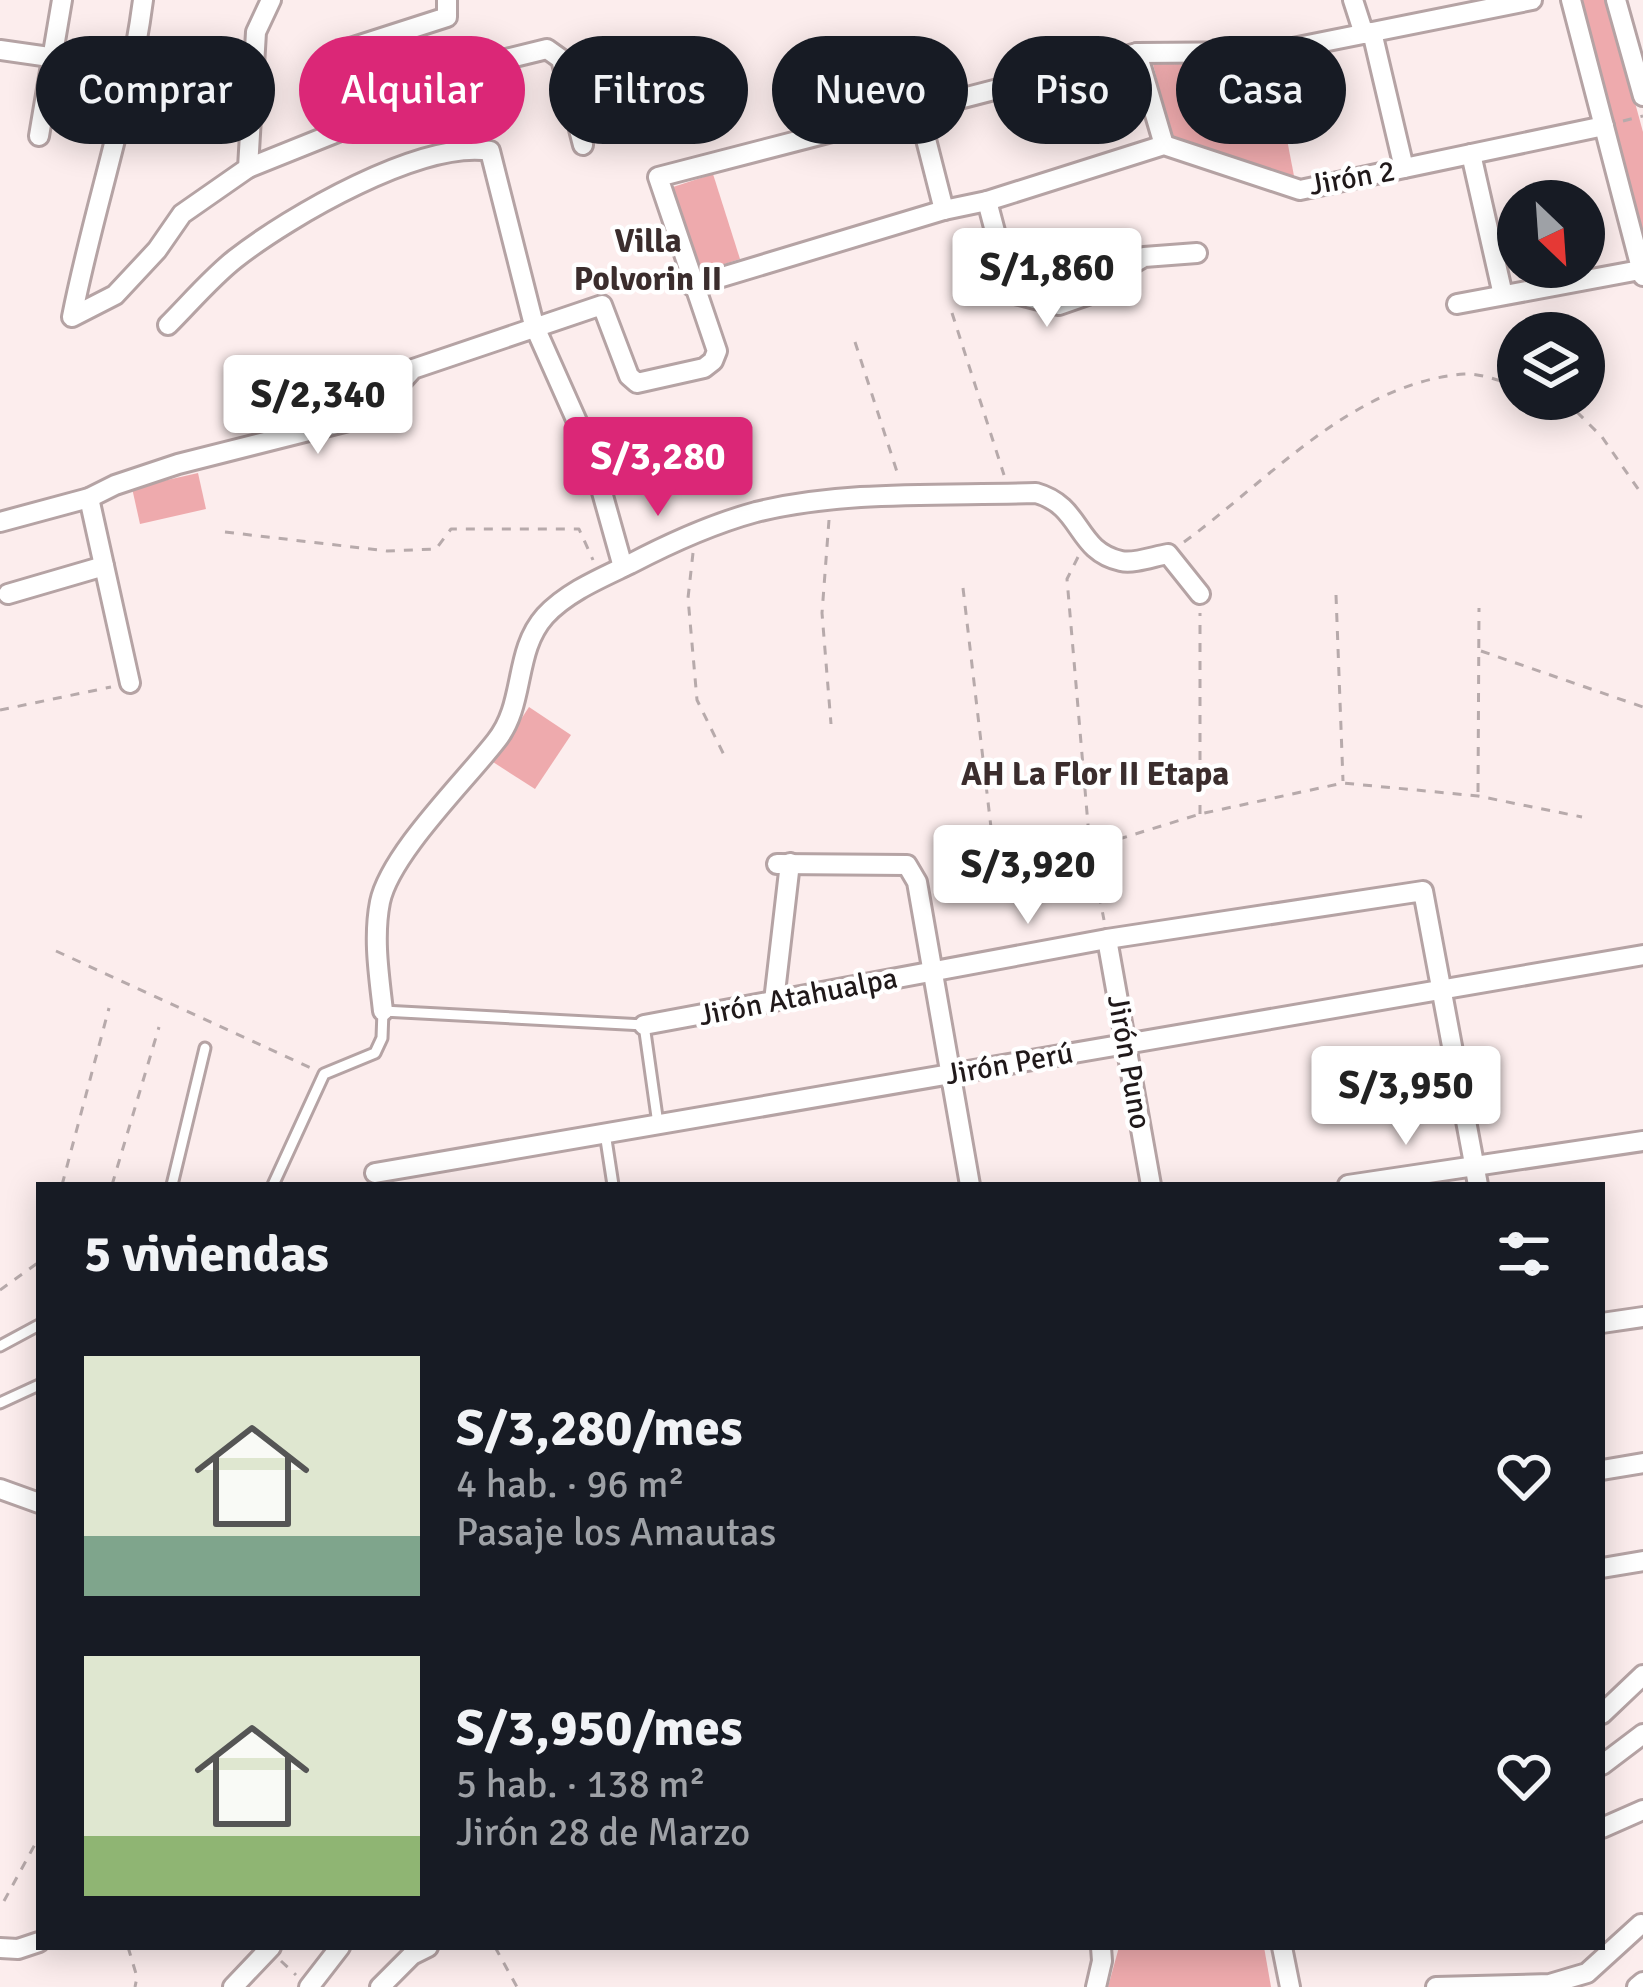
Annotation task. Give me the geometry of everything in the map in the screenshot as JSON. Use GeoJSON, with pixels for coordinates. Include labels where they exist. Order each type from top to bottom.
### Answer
{"type":"FeatureCollection","features":[{"type":"Feature","properties":{"kind":"street"},"geometry":{"type":"LineString","coordinates":[[57,36],[62,0]]}},
{"type":"Feature","properties":{"kind":"street"},"geometry":{"type":"LineString","coordinates":[[138,36],[143,0]]}},
{"type":"Feature","properties":{"kind":"street"},"geometry":{"type":"LineString","coordinates":[[256,36],[272,0]]}},
{"type":"Feature","properties":{"kind":"street"},"geometry":{"type":"LineString","coordinates":[[388,36],[447,17],[447,0]]}},
{"type":"Feature","properties":{"kind":"street"},"geometry":{"type":"LineString","coordinates":[[1353,0],[1368,33],[1404,169]]}},
{"type":"Feature","properties":{"kind":"street"},"geometry":{"type":"LineString","coordinates":[[1152,53],[1273,52],[1532,0]]}},
{"type":"Feature","properties":{"kind":"street"},"geometry":{"type":"LineString","coordinates":[[1457,304],[1641,273],[1570,0]]}},
{"type":"Feature","properties":{"kind":"street"},"geometry":{"type":"LineString","coordinates":[[1616,0],[1643,96]]}},
{"type":"Feature","properties":{"kind":"street"},"geometry":{"type":"LineString","coordinates":[[0,50],[36,53]]}},
{"type":"Feature","properties":{"kind":"street"},"geometry":{"type":"LineString","coordinates":[[115,144],[72,317],[115,295],[157,250],[182,214],[248,168],[390,111],[454,92],[502,60],[555,51],[583,145]]}},
{"type":"Feature","properties":{"kind":"street"},"geometry":{"type":"LineString","coordinates":[[692,286],[1164,145],[1152,104]]}},
{"type":"Feature","properties":{"kind":"street","name":"Jirón 2"},"geometry":{"type":"LineString","coordinates":[[1164,145],[1300,190],[1604,126]]}},
{"type":"Feature","properties":{"kind":"street"},"geometry":{"type":"LineString","coordinates":[[248,168],[249,144]]}},
{"type":"Feature","properties":{"kind":"street"},"geometry":{"type":"LineString","coordinates":[[0,522],[89,498],[178,464],[360,418],[375,411],[413,369],[602,304],[629,376],[637,383],[704,368],[717,351],[658,177],[782,144]]}},
{"type":"Feature","properties":{"kind":"street"},"geometry":{"type":"LineString","coordinates":[[927,144],[944,210]]}},
{"type":"Feature","properties":{"kind":"street"},"geometry":{"type":"LineString","coordinates":[[168,326],[237,257],[336,195],[445,150],[485,149],[494,156],[534,325],[591,453],[623,567]]}},
{"type":"Feature","properties":{"kind":"street"},"geometry":{"type":"LineString","coordinates":[[1472,154],[1504,296]]}},
{"type":"Feature","properties":{"kind":"street"},"geometry":{"type":"LineString","coordinates":[[987,201],[1010,289],[1059,305],[1108,288],[1144,257],[1197,253]]}},
{"type":"Feature","properties":{"kind":"street"},"geometry":{"type":"LineString","coordinates":[[382,1011],[378,918],[381,898],[398,863],[500,736],[514,707],[524,649],[546,616],[623,567],[695,533],[756,512],[831,500],[1036,493],[1055,498],[1069,510],[1086,542],[1123,562],[1168,554],[1200,594]]}},
{"type":"Feature","properties":{"kind":"street"},"geometry":{"type":"LineString","coordinates":[[89,498],[130,682]]}},
{"type":"Feature","properties":{"kind":"street"},"geometry":{"type":"LineString","coordinates":[[8,594],[104,566]]}},
{"type":"Feature","properties":{"kind":"street"},"geometry":{"type":"LineString","coordinates":[[774,1001],[784,863],[907,865],[917,881],[969,1182]]}},
{"type":"Feature","properties":{"kind":"street","name":"Jirón Atahualpa"},"geometry":{"type":"LineString","coordinates":[[644,1025],[1107,939],[1423,890],[1442,990]]}},
{"type":"Feature","properties":{"kind":"street","name":"Jirón Puno"},"geometry":{"type":"LineString","coordinates":[[1107,939],[1149,1182]]}},
{"type":"Feature","properties":{"kind":"street","name":"Jirón Perú"},"geometry":{"type":"LineString","coordinates":[[375,1173],[1643,955]]}},
{"type":"Feature","properties":{"kind":"street"},"geometry":{"type":"LineString","coordinates":[[1442,990],[1477,1182]]}},
{"type":"Feature","properties":{"kind":"street"},"geometry":{"type":"LineString","coordinates":[[1366,1182],[1643,1141]]}},
{"type":"Feature","properties":{"kind":"street"},"geometry":{"type":"LineString","coordinates":[[1605,1323],[1643,1317]]}},
{"type":"Feature","properties":{"kind":"street"},"geometry":{"type":"LineString","coordinates":[[1605,1469],[1643,1463]]}},
{"type":"Feature","properties":{"kind":"street"},"geometry":{"type":"LineString","coordinates":[[0,1489],[36,1502]]}},
{"type":"Feature","properties":{"kind":"street"},"geometry":{"type":"LineString","coordinates":[[1605,1567],[1643,1561]]}},
{"type":"Feature","properties":{"kind":"street"},"geometry":{"type":"LineString","coordinates":[[1605,1711],[1643,1675]]}},
{"type":"Feature","properties":{"kind":"street"},"geometry":{"type":"LineString","coordinates":[[1605,1763],[1643,1734]]}},
{"type":"Feature","properties":{"kind":"street"},"geometry":{"type":"LineString","coordinates":[[1605,1827],[1643,1810]]}},
{"type":"Feature","properties":{"kind":"street"},"geometry":{"type":"LineString","coordinates":[[1436,1987],[1550,1984],[1587,1972],[1640,1924]]}},
{"type":"Feature","properties":{"kind":"street"},"geometry":{"type":"LineString","coordinates":[[0,1948],[36,1943]]}},
{"type":"Feature","properties":{"kind":"street"},"geometry":{"type":"LineString","coordinates":[[233,1987],[268,1950]]}},
{"type":"Feature","properties":{"kind":"street"},"geometry":{"type":"LineString","coordinates":[[306,1985],[337,1950]]}},
{"type":"Feature","properties":{"kind":"street"},"geometry":{"type":"LineString","coordinates":[[380,1987],[422,1950]]}},
{"type":"Feature","properties":{"kind":"street"},"geometry":{"type":"LineString","coordinates":[[1096,1987],[1100,1950]]}},
{"type":"Feature","properties":{"kind":"street"},"geometry":{"type":"LineString","coordinates":[[1283,1950],[1290,1987]]}},
{"type":"Feature","properties":{"kind":"lane","name":"Jirón Atahualpa"},"geometry":{"type":"LineString","coordinates":[[382,1011],[644,1025]]}},
{"type":"Feature","properties":{"kind":"lane"},"geometry":{"type":"LineString","coordinates":[[274,1182],[324,1074],[375,1053],[382,1038],[382,1011]]}},
{"type":"Feature","properties":{"kind":"lane"},"geometry":{"type":"LineString","coordinates":[[644,1025],[658,1124]]}},
{"type":"Feature","properties":{"kind":"lane"},"geometry":{"type":"LineString","coordinates":[[173,1182],[206,1048]]}},
{"type":"Feature","properties":{"kind":"lane"},"geometry":{"type":"LineString","coordinates":[[605,1133],[613,1182]]}},
{"type":"Feature","properties":{"kind":"lane"},"geometry":{"type":"LineString","coordinates":[[0,1346],[36,1327]]}},
{"type":"Feature","properties":{"kind":"lane"},"geometry":{"type":"LineString","coordinates":[[0,1402],[36,1386]]}},
{"type":"Feature","properties":{"kind":"path"},"geometry":{"type":"LineString","coordinates":[[952,313],[1010,494]]}},
{"type":"Feature","properties":{"kind":"path"},"geometry":{"type":"LineString","coordinates":[[855,342],[905,497]]}},
{"type":"Feature","properties":{"kind":"path"},"geometry":{"type":"LineString","coordinates":[[1168,554],[1321,435],[1385,393],[1467,374],[1497,381]]}},
{"type":"Feature","properties":{"kind":"path"},"geometry":{"type":"LineString","coordinates":[[1585,420],[1643,496]]}},
{"type":"Feature","properties":{"kind":"path"},"geometry":{"type":"LineString","coordinates":[[831,500],[822,613],[831,724]]}},
{"type":"Feature","properties":{"kind":"path"},"geometry":{"type":"LineString","coordinates":[[225,532],[387,551],[436,549],[452,529],[579,529],[600,579]]}},
{"type":"Feature","properties":{"kind":"path"},"geometry":{"type":"LineString","coordinates":[[695,533],[688,598],[697,700],[724,754]]}},
{"type":"Feature","properties":{"kind":"path"},"geometry":{"type":"LineString","coordinates":[[1086,542],[1067,579],[1090,848],[1107,939]]}},
{"type":"Feature","properties":{"kind":"path"},"geometry":{"type":"LineString","coordinates":[[963,588],[992,836],[1090,848],[1200,814],[1342,783],[1478,796],[1582,817]]}},
{"type":"Feature","properties":{"kind":"path"},"geometry":{"type":"LineString","coordinates":[[1200,594],[1200,814]]}},
{"type":"Feature","properties":{"kind":"path"},"geometry":{"type":"LineString","coordinates":[[1336,595],[1342,783]]}},
{"type":"Feature","properties":{"kind":"path"},"geometry":{"type":"LineString","coordinates":[[1478,796],[1479,608]]}},
{"type":"Feature","properties":{"kind":"path"},"geometry":{"type":"LineString","coordinates":[[1478,650],[1643,707]]}},
{"type":"Feature","properties":{"kind":"path"},"geometry":{"type":"LineString","coordinates":[[0,710],[130,682]]}},
{"type":"Feature","properties":{"kind":"path"},"geometry":{"type":"LineString","coordinates":[[56,951],[324,1074]]}},
{"type":"Feature","properties":{"kind":"path"},"geometry":{"type":"LineString","coordinates":[[63,1182],[110,1008]]}},
{"type":"Feature","properties":{"kind":"path"},"geometry":{"type":"LineString","coordinates":[[113,1182],[159,1027]]}},
{"type":"Feature","properties":{"kind":"path"},"geometry":{"type":"LineString","coordinates":[[0,1290],[36,1264]]}},
{"type":"Feature","properties":{"kind":"path"},"geometry":{"type":"LineString","coordinates":[[4,1901],[36,1842]]}},
{"type":"Feature","properties":{"kind":"path"},"geometry":{"type":"LineString","coordinates":[[129,1950],[137,1977],[135,1987]]}},
{"type":"Feature","properties":{"kind":"path"},"geometry":{"type":"LineString","coordinates":[[272,1950],[306,1985]]}},
{"type":"Feature","properties":{"kind":"path"},"geometry":{"type":"LineString","coordinates":[[497,1950],[517,1987]]}},
{"type":"Feature","properties":{"kind":"shaded area"},"geometry":{"type":"Polygon","coordinates":[[[1582,0],[1607,0],[1643,132],[1643,240],[1582,0]]]}},
{"type":"Feature","properties":{"kind":"shaded area"},"geometry":{"type":"Polygon","coordinates":[[[1153,64],[1176,64],[1176,139],[1171,137],[1153,64]]]}},
{"type":"Feature","properties":{"kind":"shaded area"},"geometry":{"type":"Polygon","coordinates":[[[1191,144],[1288,144],[1295,181],[1191,144]]]}},
{"type":"Feature","properties":{"kind":"shaded area"},"geometry":{"type":"Polygon","coordinates":[[[713,174],[740,259],[700,272],[673,187],[713,174]]]}},
{"type":"Feature","properties":{"kind":"shaded area"},"geometry":{"type":"Polygon","coordinates":[[[198,473],[206,509],[140,524],[132,488],[198,473]]]}},
{"type":"Feature","properties":{"kind":"shaded area"},"geometry":{"type":"Polygon","coordinates":[[[529,707],[571,735],[535,789],[493,762],[529,707]]]}},
{"type":"Feature","properties":{"kind":"shaded area"},"geometry":{"type":"Polygon","coordinates":[[[1118,1950],[1265,1950],[1271,1987],[1108,1987],[1118,1950]]]}},
{"type":"Feature","properties":{"kind":"district","name":"Villa Polvorin II"},"geometry":{"type":"Point","coordinates":[648,260]}},
{"type":"Feature","properties":{"kind":"district","name":"AH La Flor II Etapa"},"geometry":{"type":"Point","coordinates":[1095,774]}}]}
